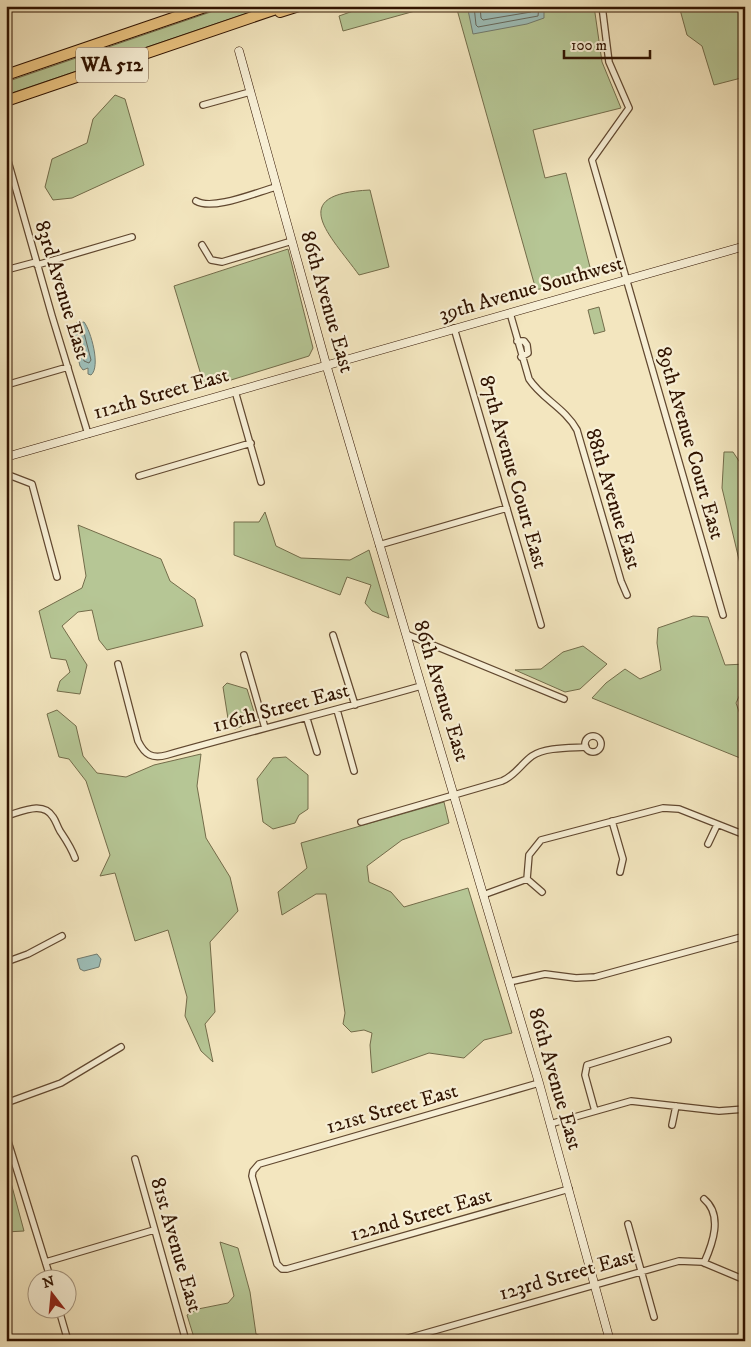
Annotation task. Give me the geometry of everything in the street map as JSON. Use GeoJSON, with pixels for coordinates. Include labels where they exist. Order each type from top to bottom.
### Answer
{"type":"FeatureCollection","features":[{"type":"Feature","properties":{"kind":"highway","name":"WA 512"},"geometry":{"type":"LineString","coordinates":[[6,75],[208,6]]}},
{"type":"Feature","properties":{"kind":"highway","name":"WA 512"},"geometry":{"type":"LineString","coordinates":[[6,101],[285,6]]}},
{"type":"Feature","properties":{"kind":"highway"},"geometry":{"type":"LineString","coordinates":[[219,29],[299,6]]}},
{"type":"Feature","properties":{"kind":"street","name":"89th Avenue Court East"},"geometry":{"type":"LineString","coordinates":[[602,6],[609,62],[629,108],[592,160],[723,615]]}},
{"type":"Feature","properties":{"kind":"street","name":"86th Avenue East"},"geometry":{"type":"LineString","coordinates":[[239,51],[326,364],[539,1083],[610,1341]]}},
{"type":"Feature","properties":{"kind":"street"},"geometry":{"type":"LineString","coordinates":[[203,105],[250,92]]}},
{"type":"Feature","properties":{"kind":"street","name":"83rd Avenue East"},"geometry":{"type":"LineString","coordinates":[[6,154],[8,170],[88,434]]}},
{"type":"Feature","properties":{"kind":"street"},"geometry":{"type":"LineString","coordinates":[[196,201],[204,205],[216,204],[276,187]]}},
{"type":"Feature","properties":{"kind":"street"},"geometry":{"type":"LineString","coordinates":[[6,270],[37,264],[132,237]]}},
{"type":"Feature","properties":{"kind":"street"},"geometry":{"type":"LineString","coordinates":[[202,245],[211,260],[222,262],[292,240]]}},
{"type":"Feature","properties":{"kind":"street","name":"39th Avenue Southwest"},"geometry":{"type":"LineString","coordinates":[[326,364],[745,246]]}},
{"type":"Feature","properties":{"kind":"street","name":"88th Avenue East"},"geometry":{"type":"LineString","coordinates":[[510,313],[521,357],[532,384],[562,410],[576,430],[621,582],[628,595]]}},
{"type":"Feature","properties":{"kind":"street","name":"87th Avenue Court East"},"geometry":{"type":"LineString","coordinates":[[454,328],[541,625]]}},
{"type":"Feature","properties":{"kind":"street","name":"112th Street East"},"geometry":{"type":"LineString","coordinates":[[6,457],[326,364]]}},
{"type":"Feature","properties":{"kind":"street"},"geometry":{"type":"LineString","coordinates":[[6,385],[68,367]]}},
{"type":"Feature","properties":{"kind":"street"},"geometry":{"type":"LineString","coordinates":[[235,391],[252,443],[261,482]]}},
{"type":"Feature","properties":{"kind":"street"},"geometry":{"type":"LineString","coordinates":[[139,476],[252,443]]}},
{"type":"Feature","properties":{"kind":"street"},"geometry":{"type":"LineString","coordinates":[[6,474],[32,484],[57,577]]}},
{"type":"Feature","properties":{"kind":"street"},"geometry":{"type":"LineString","coordinates":[[379,545],[507,508]]}},
{"type":"Feature","properties":{"kind":"street"},"geometry":{"type":"LineString","coordinates":[[406,634],[564,698]]}},
{"type":"Feature","properties":{"kind":"street"},"geometry":{"type":"LineString","coordinates":[[333,635],[355,705]]}},
{"type":"Feature","properties":{"kind":"street"},"geometry":{"type":"LineString","coordinates":[[244,655],[265,728]]}},
{"type":"Feature","properties":{"kind":"street","name":"116th Street East"},"geometry":{"type":"LineString","coordinates":[[118,664],[138,741],[144,752],[149,756],[167,755],[265,728],[307,719],[421,686]]}},
{"type":"Feature","properties":{"kind":"street"},"geometry":{"type":"LineString","coordinates":[[337,710],[354,771]]}},
{"type":"Feature","properties":{"kind":"street"},"geometry":{"type":"LineString","coordinates":[[307,719],[317,752]]}},
{"type":"Feature","properties":{"kind":"street"},"geometry":{"type":"LineString","coordinates":[[361,822],[507,779],[540,752],[586,746]]}},
{"type":"Feature","properties":{"kind":"street"},"geometry":{"type":"LineString","coordinates":[[527,879],[531,851],[541,840],[671,807],[745,835]]}},
{"type":"Feature","properties":{"kind":"street"},"geometry":{"type":"LineString","coordinates":[[6,816],[37,808],[48,811],[68,841],[76,858]]}},
{"type":"Feature","properties":{"kind":"street"},"geometry":{"type":"LineString","coordinates":[[612,821],[622,859],[620,872]]}},
{"type":"Feature","properties":{"kind":"street"},"geometry":{"type":"LineString","coordinates":[[708,844],[717,825]]}},
{"type":"Feature","properties":{"kind":"street"},"geometry":{"type":"LineString","coordinates":[[483,895],[527,879]]}},
{"type":"Feature","properties":{"kind":"street"},"geometry":{"type":"LineString","coordinates":[[527,879],[542,892]]}},
{"type":"Feature","properties":{"kind":"street"},"geometry":{"type":"LineString","coordinates":[[6,962],[28,954],[62,936]]}},
{"type":"Feature","properties":{"kind":"street"},"geometry":{"type":"LineString","coordinates":[[509,982],[545,974],[576,978],[595,977],[745,936]]}},
{"type":"Feature","properties":{"kind":"street"},"geometry":{"type":"LineString","coordinates":[[595,1111],[585,1075],[586,1067],[590,1063],[668,1040]]}},
{"type":"Feature","properties":{"kind":"street"},"geometry":{"type":"LineString","coordinates":[[6,1103],[61,1083],[121,1047]]}},
{"type":"Feature","properties":{"kind":"street","name":"121st Street East"},"geometry":{"type":"LineString","coordinates":[[282,1269],[276,1260],[252,1176],[259,1164],[539,1083]]}},
{"type":"Feature","properties":{"kind":"street"},"geometry":{"type":"LineString","coordinates":[[550,1124],[631,1101],[719,1111],[745,1109]]}},
{"type":"Feature","properties":{"kind":"street"},"geometry":{"type":"LineString","coordinates":[[672,1125],[676,1106]]}},
{"type":"Feature","properties":{"kind":"street"},"geometry":{"type":"LineString","coordinates":[[6,1136],[48,1270]]}},
{"type":"Feature","properties":{"kind":"street","name":"81st Avenue East"},"geometry":{"type":"LineString","coordinates":[[135,1159],[186,1341]]}},
{"type":"Feature","properties":{"kind":"street","name":"122nd Street East"},"geometry":{"type":"LineString","coordinates":[[282,1269],[320,1262],[569,1189]]}},
{"type":"Feature","properties":{"kind":"street"},"geometry":{"type":"LineString","coordinates":[[704,1199],[714,1210],[715,1219],[713,1237],[704,1263]]}},
{"type":"Feature","properties":{"kind":"street"},"geometry":{"type":"LineString","coordinates":[[628,1224],[654,1317]]}},
{"type":"Feature","properties":{"kind":"street"},"geometry":{"type":"LineString","coordinates":[[46,1262],[154,1230]]}},
{"type":"Feature","properties":{"kind":"street","name":"123rd Street East"},"geometry":{"type":"LineString","coordinates":[[398,1341],[679,1261],[704,1263],[745,1280]]}},
{"type":"Feature","properties":{"kind":"street"},"geometry":{"type":"LineString","coordinates":[[62,1320],[68,1341]]}},
{"type":"Feature","properties":{"kind":"green space"},"geometry":{"type":"Polygon","coordinates":[[[228,6],[268,6],[6,95],[6,82],[228,6]]]}},
{"type":"Feature","properties":{"kind":"green space"},"geometry":{"type":"Polygon","coordinates":[[[367,6],[433,6],[343,31],[339,16],[367,6]]]}},
{"type":"Feature","properties":{"kind":"green space"},"geometry":{"type":"Polygon","coordinates":[[[456,6],[594,6],[602,62],[621,108],[533,130],[545,178],[566,173],[592,275],[536,290],[456,6]]]}},
{"type":"Feature","properties":{"kind":"green space"},"geometry":{"type":"Polygon","coordinates":[[[679,6],[745,6],[745,77],[714,85],[702,46],[687,35],[679,6]]]}},
{"type":"Feature","properties":{"kind":"green space"},"geometry":{"type":"Polygon","coordinates":[[[115,95],[125,99],[144,165],[72,198],[53,200],[45,187],[52,159],[87,143],[93,119],[115,95]]]}},
{"type":"Feature","properties":{"kind":"green space"},"geometry":{"type":"Polygon","coordinates":[[[370,190],[389,267],[359,275],[327,232],[322,219],[322,208],[328,199],[344,193],[370,190]]]}},
{"type":"Feature","properties":{"kind":"green space"},"geometry":{"type":"Polygon","coordinates":[[[288,249],[313,348],[309,356],[205,388],[174,286],[288,249]]]}},
{"type":"Feature","properties":{"kind":"green space"},"geometry":{"type":"Polygon","coordinates":[[[599,307],[605,331],[594,334],[588,310],[599,307]]]}},
{"type":"Feature","properties":{"kind":"green space"},"geometry":{"type":"Polygon","coordinates":[[[724,452],[733,452],[745,470],[745,585],[722,488],[724,452]]]}},
{"type":"Feature","properties":{"kind":"green space"},"geometry":{"type":"Polygon","coordinates":[[[265,512],[276,546],[301,558],[350,560],[369,550],[389,618],[372,611],[365,603],[371,585],[347,577],[340,595],[234,555],[234,522],[259,522],[265,512]]]}},
{"type":"Feature","properties":{"kind":"green space"},"geometry":{"type":"Polygon","coordinates":[[[78,525],[161,559],[170,581],[195,599],[203,626],[107,650],[99,640],[92,610],[78,612],[62,626],[87,665],[80,694],[57,691],[60,681],[70,672],[66,660],[51,658],[39,611],[82,588],[86,576],[78,525]]]}},
{"type":"Feature","properties":{"kind":"green space"},"geometry":{"type":"Polygon","coordinates":[[[693,616],[708,617],[725,665],[745,664],[745,684],[736,703],[744,731],[740,749],[745,751],[745,760],[592,698],[606,683],[625,669],[640,679],[661,670],[657,643],[658,628],[693,616]]]}},
{"type":"Feature","properties":{"kind":"green space"},"geometry":{"type":"Polygon","coordinates":[[[583,646],[607,664],[580,689],[565,692],[515,670],[541,669],[563,652],[583,646]]]}},
{"type":"Feature","properties":{"kind":"green space"},"geometry":{"type":"Polygon","coordinates":[[[227,683],[247,689],[255,715],[247,724],[235,729],[229,725],[223,687],[227,683]]]}},
{"type":"Feature","properties":{"kind":"green space"},"geometry":{"type":"Polygon","coordinates":[[[57,710],[76,726],[83,756],[97,773],[126,777],[154,765],[201,754],[197,786],[206,838],[230,877],[238,911],[210,942],[215,1012],[205,1024],[213,1062],[201,1051],[185,1016],[187,997],[168,930],[135,941],[115,873],[100,876],[110,855],[86,781],[69,759],[59,757],[47,714],[57,710]]]}},
{"type":"Feature","properties":{"kind":"green space"},"geometry":{"type":"Polygon","coordinates":[[[286,757],[308,775],[308,809],[299,815],[295,823],[273,829],[263,822],[257,779],[273,758],[286,757]]]}},
{"type":"Feature","properties":{"kind":"green space"},"geometry":{"type":"Polygon","coordinates":[[[444,802],[449,823],[402,840],[367,866],[369,882],[391,892],[404,907],[468,888],[512,1033],[484,1040],[464,1058],[429,1053],[372,1073],[370,1045],[372,1033],[364,1030],[351,1032],[343,1024],[345,1013],[326,894],[316,894],[282,915],[278,892],[307,868],[301,843],[444,802]]]}},
{"type":"Feature","properties":{"kind":"green space"},"geometry":{"type":"Polygon","coordinates":[[[10,1179],[24,1231],[6,1232],[6,1181],[10,1179]]]}},
{"type":"Feature","properties":{"kind":"green space"},"geometry":{"type":"Polygon","coordinates":[[[220,1242],[238,1248],[250,1292],[256,1334],[272,1341],[229,1341],[227,1337],[219,1341],[195,1341],[187,1315],[198,1309],[228,1303],[234,1296],[220,1242]]]}},
{"type":"Feature","properties":{"kind":"water"},"geometry":{"type":"Polygon","coordinates":[[[473,6],[544,6],[544,18],[527,24],[473,34],[468,10],[473,6]]]}},
{"type":"Feature","properties":{"kind":"water"},"geometry":{"type":"Polygon","coordinates":[[[84,322],[94,349],[95,365],[91,375],[88,374],[88,368],[83,370],[80,366],[72,332],[76,323],[84,322]]]}},
{"type":"Feature","properties":{"kind":"water"},"geometry":{"type":"Polygon","coordinates":[[[97,954],[101,959],[99,967],[84,971],[80,969],[77,959],[97,954]]]}}]}
